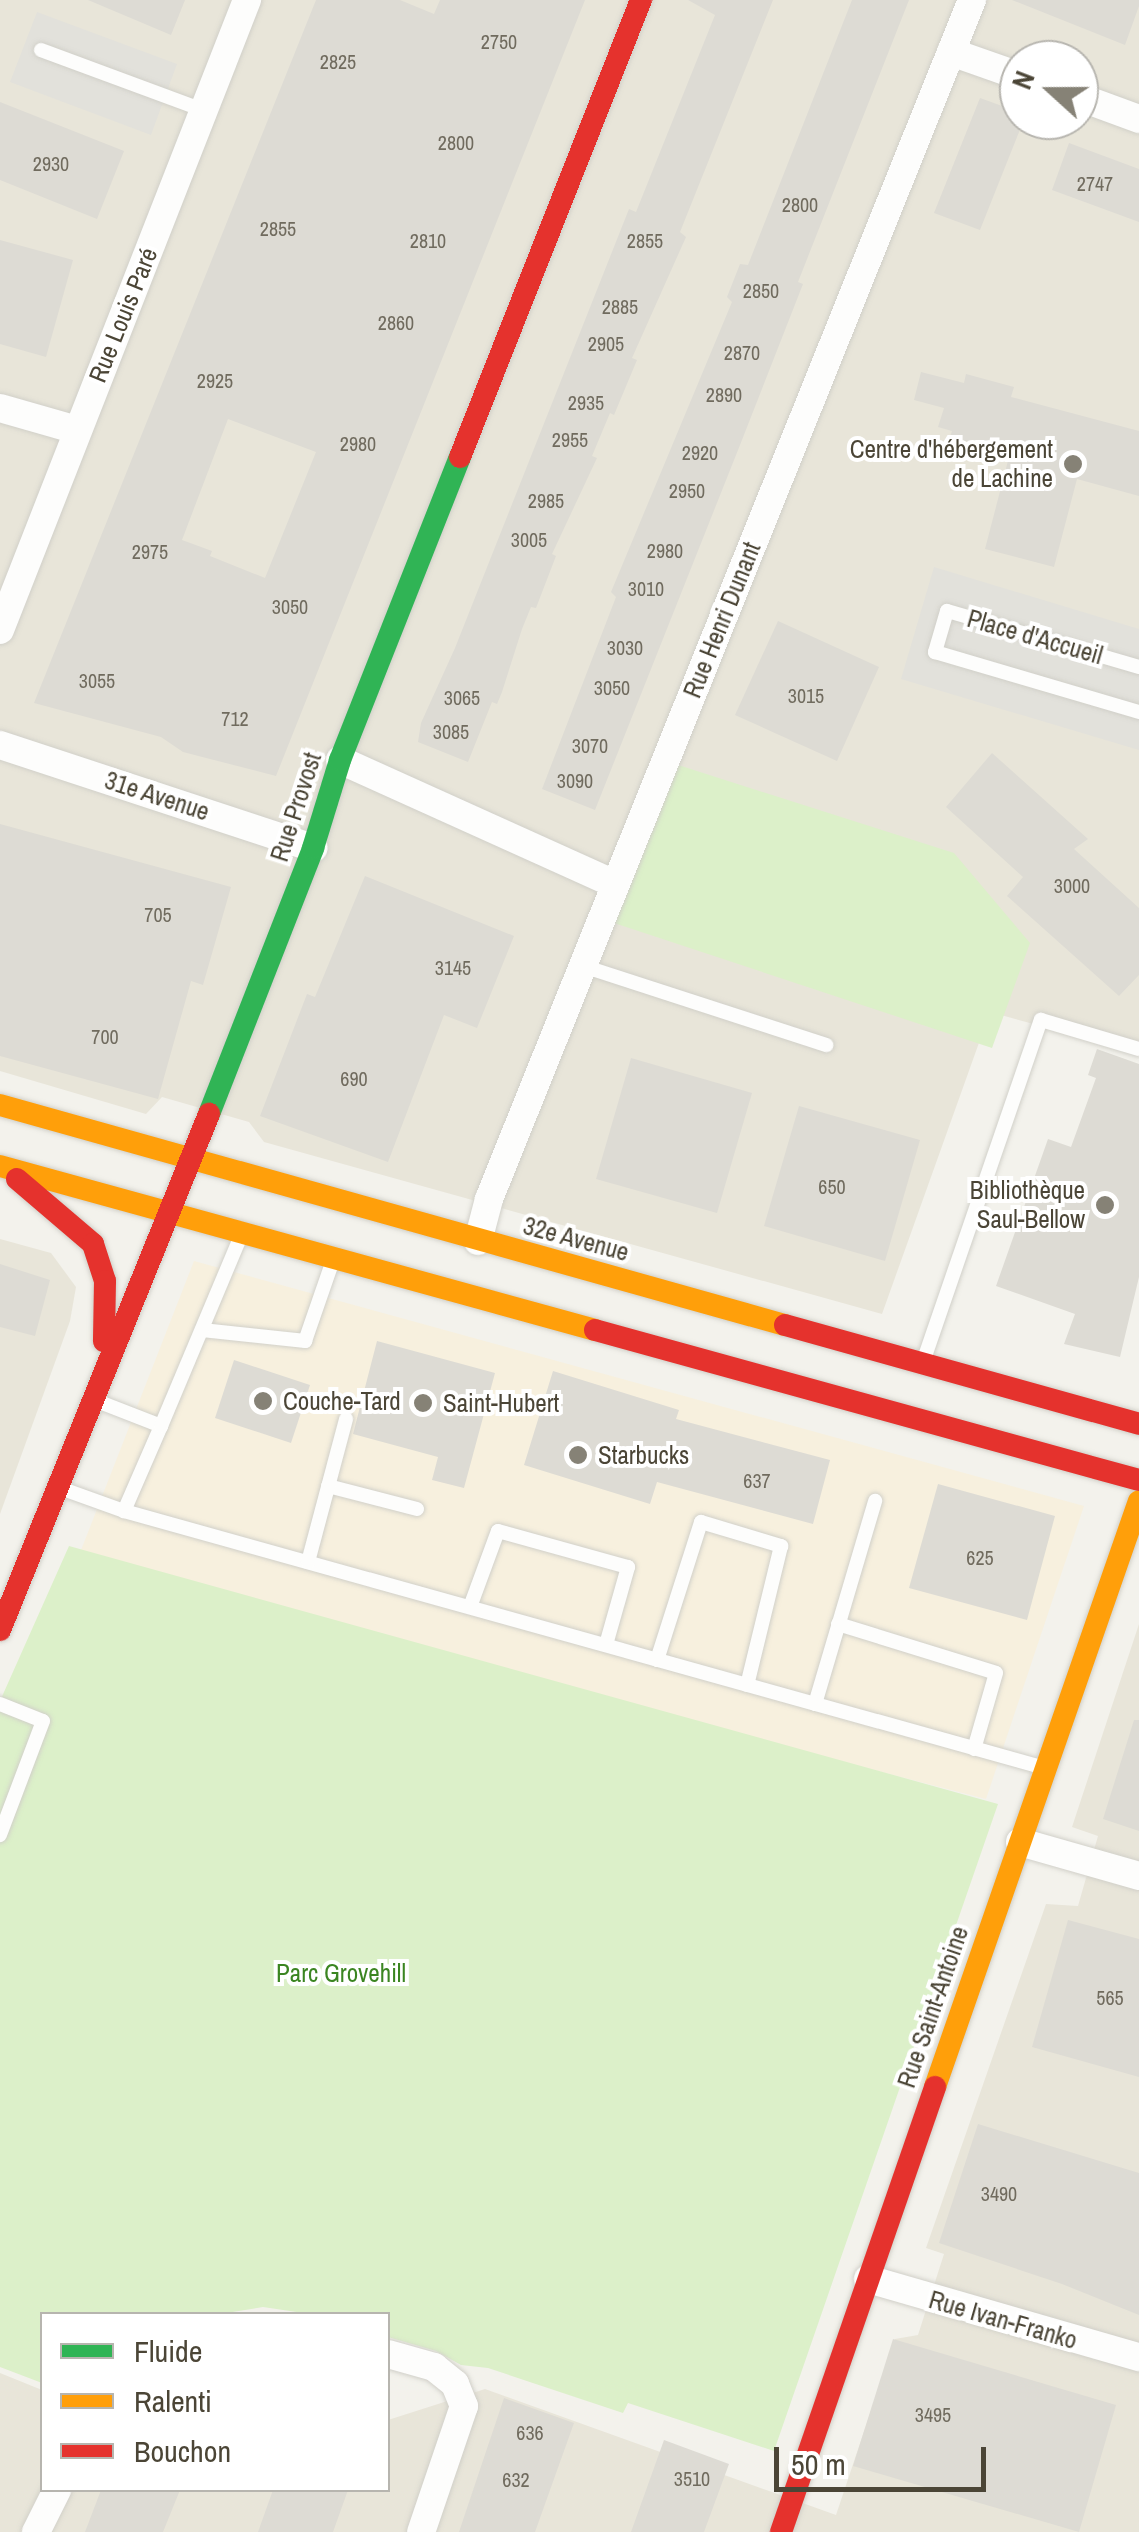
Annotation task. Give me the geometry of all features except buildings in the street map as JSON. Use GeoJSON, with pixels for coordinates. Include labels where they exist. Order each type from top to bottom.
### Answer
{"type":"FeatureCollection","features":[{"type":"Feature","properties":{"kind":"street","name":"Rue Louis Paré"},"geometry":{"type":"LineString","coordinates":[[0,630],[247,0]]}},
{"type":"Feature","properties":{"kind":"street","name":"Rue Provost"},"geometry":{"type":"LineString","coordinates":[[0,1630],[313,848],[340,760],[641,0]]}},
{"type":"Feature","properties":{"kind":"street","name":"Rue Henri Dunant"},"geometry":{"type":"LineString","coordinates":[[478,1241],[489,1198],[972,0]]}},
{"type":"Feature","properties":{"kind":"street"},"geometry":{"type":"LineString","coordinates":[[951,52],[999,69]]}},
{"type":"Feature","properties":{"kind":"street"},"geometry":{"type":"LineString","coordinates":[[1099,104],[1139,119]]}},
{"type":"Feature","properties":{"kind":"street"},"geometry":{"type":"LineString","coordinates":[[0,408],[77,430]]}},
{"type":"Feature","properties":{"kind":"street","name":"31e Avenue"},"geometry":{"type":"LineString","coordinates":[[0,745],[313,848]]}},
{"type":"Feature","properties":{"kind":"street"},"geometry":{"type":"LineString","coordinates":[[340,760],[616,884]]}},
{"type":"Feature","properties":{"kind":"street","name":"32e Avenue"},"geometry":{"type":"LineString","coordinates":[[0,1106],[1139,1424]]}},
{"type":"Feature","properties":{"kind":"street"},"geometry":{"type":"LineString","coordinates":[[0,1166],[1139,1480]]}},
{"type":"Feature","properties":{"kind":"street"},"geometry":{"type":"LineString","coordinates":[[0,1166],[82,1230],[99,1256],[105,1281],[103,1368]]}},
{"type":"Feature","properties":{"kind":"street","name":"Rue Saint-Antoine"},"geometry":{"type":"LineString","coordinates":[[780,2532],[1139,1501]]}},
{"type":"Feature","properties":{"kind":"street"},"geometry":{"type":"LineString","coordinates":[[1020,1842],[1139,1876]]}},
{"type":"Feature","properties":{"kind":"street","name":"Rue Ivan-Franko"},"geometry":{"type":"LineString","coordinates":[[868,2279],[1139,2357]]}},
{"type":"Feature","properties":{"kind":"street"},"geometry":{"type":"LineString","coordinates":[[390,2355],[434,2367],[455,2384],[464,2406],[421,2532]]}},
{"type":"Feature","properties":{"kind":"street"},"geometry":{"type":"LineString","coordinates":[[36,2532],[56,2492]]}},
{"type":"Feature","properties":{"kind":"lane"},"geometry":{"type":"LineString","coordinates":[[42,50],[204,110]]}},
{"type":"Feature","properties":{"kind":"lane","name":"Place d'Accueil"},"geometry":{"type":"LineString","coordinates":[[1139,667],[947,611],[935,652],[1139,712]]}},
{"type":"Feature","properties":{"kind":"lane"},"geometry":{"type":"LineString","coordinates":[[582,966],[826,1045]]}},
{"type":"Feature","properties":{"kind":"lane"},"geometry":{"type":"LineString","coordinates":[[923,1363],[1041,1020],[1139,1048]]}},
{"type":"Feature","properties":{"kind":"lane"},"geometry":{"type":"LineString","coordinates":[[124,1511],[242,1232]]}},
{"type":"Feature","properties":{"kind":"lane"},"geometry":{"type":"LineString","coordinates":[[202,1330],[305,1341],[334,1258]]}},
{"type":"Feature","properties":{"kind":"lane"},"geometry":{"type":"LineString","coordinates":[[91,1399],[161,1426]]}},
{"type":"Feature","properties":{"kind":"lane"},"geometry":{"type":"LineString","coordinates":[[308,1562],[346,1419]]}},
{"type":"Feature","properties":{"kind":"lane"},"geometry":{"type":"LineString","coordinates":[[57,1486],[124,1511],[1045,1768]]}},
{"type":"Feature","properties":{"kind":"lane"},"geometry":{"type":"LineString","coordinates":[[328,1486],[417,1509]]}},
{"type":"Feature","properties":{"kind":"lane"},"geometry":{"type":"LineString","coordinates":[[815,1704],[875,1501]]}},
{"type":"Feature","properties":{"kind":"lane"},"geometry":{"type":"LineString","coordinates":[[657,1660],[702,1522],[781,1546],[747,1685]]}},
{"type":"Feature","properties":{"kind":"lane"},"geometry":{"type":"LineString","coordinates":[[470,1607],[498,1531],[628,1567],[606,1646]]}},
{"type":"Feature","properties":{"kind":"lane"},"geometry":{"type":"LineString","coordinates":[[838,1624],[996,1672],[974,1749]]}},
{"type":"Feature","properties":{"kind":"lane"},"geometry":{"type":"LineString","coordinates":[[0,1704],[42,1721],[0,1835]]}},
{"type":"Feature","properties":{"kind":"shaded area"},"geometry":{"type":"Polygon","coordinates":[[[0,0],[1139,0],[1139,1053],[990,1012],[882,1314],[264,1142],[249,1122],[162,1097],[146,1114],[0,1071],[0,0]]]}},
{"type":"Feature","properties":{"kind":"shaded area"},"geometry":{"type":"Polygon","coordinates":[[[37,12],[177,64],[151,135],[10,82],[37,12]]]}},
{"type":"Feature","properties":{"kind":"shaded area"},"geometry":{"type":"Polygon","coordinates":[[[934,567],[1139,629],[1139,750],[901,679],[934,567]]]}},
{"type":"Feature","properties":{"kind":"shaded area"},"geometry":{"type":"Polygon","coordinates":[[[0,1239],[51,1253],[76,1287],[70,1321],[0,1514],[0,1239]]]}},
{"type":"Feature","properties":{"kind":"shaded area"},"geometry":{"type":"Polygon","coordinates":[[[194,1261],[1084,1506],[986,1799],[76,1563],[194,1261]]]}},
{"type":"Feature","properties":{"kind":"shaded area"},"geometry":{"type":"Polygon","coordinates":[[[1139,1624],[1139,2532],[0,2532],[0,2373],[40,2389],[40,2492],[390,2492],[390,2419],[485,2389],[836,2515],[895,2339],[918,2335],[944,2254],[926,2248],[1046,1904],[1078,1906],[1098,1836],[1072,1827],[1139,1624]]]}},
{"type":"Feature","properties":{"kind":"green space"},"geometry":{"type":"Polygon","coordinates":[[[675,764],[954,853],[1030,943],[992,1048],[611,922],[675,764]]]}},
{"type":"Feature","properties":{"kind":"green space","name":"Parc Grovehill"},"geometry":{"type":"Polygon","coordinates":[[[69,1546],[998,1804],[774,2451],[628,2403],[623,2413],[488,2368],[461,2365],[436,2351],[390,2338],[390,2312],[297,2312],[263,2307],[232,2312],[40,2312],[40,2382],[0,2367],[0,1701],[69,1546]]]}},
{"type":"Feature","properties":{"kind":"traffic: fast"},"geometry":{"type":"LineString","coordinates":[[209,1114],[313,848],[340,760],[460,457]]}},
{"type":"Feature","properties":{"kind":"traffic: slow"},"geometry":{"type":"LineString","coordinates":[[0,1105],[785,1325]]}},
{"type":"Feature","properties":{"kind":"traffic: slow"},"geometry":{"type":"LineString","coordinates":[[0,1166],[595,1330]]}},
{"type":"Feature","properties":{"kind":"traffic: slow"},"geometry":{"type":"LineString","coordinates":[[935,2087],[1139,1501]]}},
{"type":"Feature","properties":{"kind":"traffic: jam"},"geometry":{"type":"LineString","coordinates":[[460,457],[641,0]]}},
{"type":"Feature","properties":{"kind":"traffic: jam"},"geometry":{"type":"LineString","coordinates":[[0,1630],[209,1114]]}},
{"type":"Feature","properties":{"kind":"traffic: jam"},"geometry":{"type":"LineString","coordinates":[[17,1179],[93,1244],[105,1281],[104,1341]]}},
{"type":"Feature","properties":{"kind":"traffic: jam"},"geometry":{"type":"LineString","coordinates":[[785,1325],[1139,1424]]}},
{"type":"Feature","properties":{"kind":"traffic: jam"},"geometry":{"type":"LineString","coordinates":[[595,1330],[1139,1480]]}},
{"type":"Feature","properties":{"kind":"traffic: jam"},"geometry":{"type":"LineString","coordinates":[[781,2532],[935,2087]]}},
{"type":"Feature","properties":{"kind":"place","name":"Centre d'hébergement de Lachine"},"geometry":{"type":"Point","coordinates":[1073,464]}},
{"type":"Feature","properties":{"kind":"place","name":"Bibliothèque Saul-Bellow"},"geometry":{"type":"Point","coordinates":[1105,1205]}},
{"type":"Feature","properties":{"kind":"place","name":"Couche-Tard"},"geometry":{"type":"Point","coordinates":[263,1401]}},
{"type":"Feature","properties":{"kind":"place","name":"Saint-Hubert"},"geometry":{"type":"Point","coordinates":[423,1403]}},
{"type":"Feature","properties":{"kind":"place","name":"Starbucks"},"geometry":{"type":"Point","coordinates":[578,1455]}}]}
